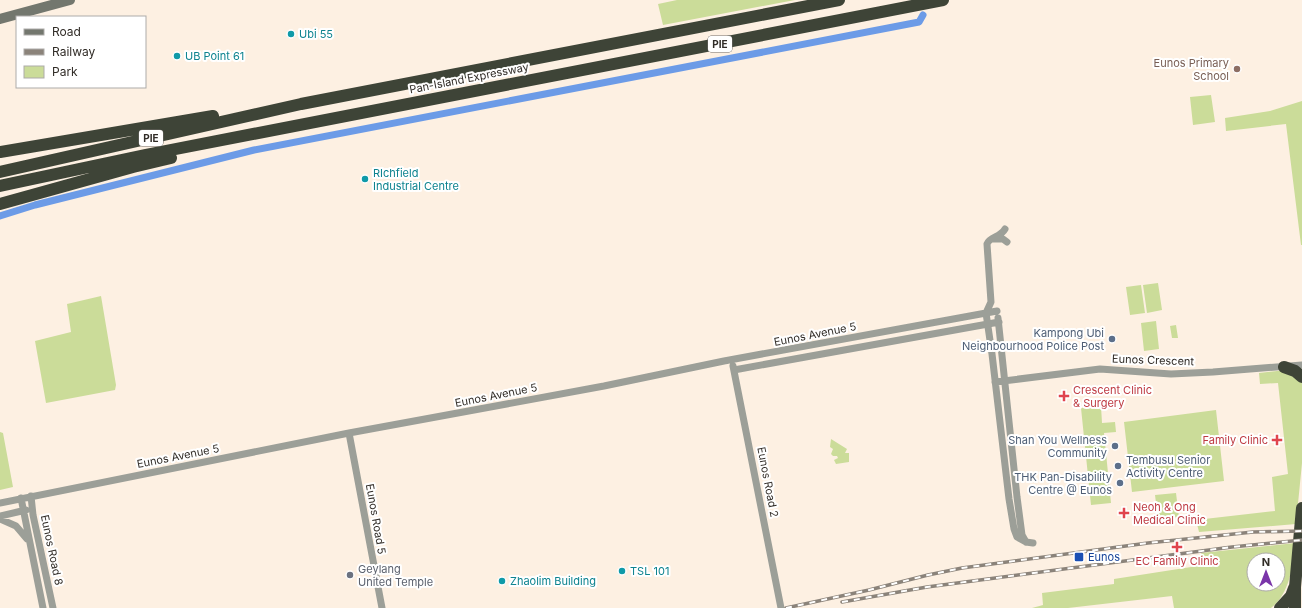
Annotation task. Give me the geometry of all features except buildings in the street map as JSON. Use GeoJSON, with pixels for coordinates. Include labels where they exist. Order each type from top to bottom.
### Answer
{"type":"FeatureCollection","features":[{"type":"Feature","properties":{"kind":"highway","name":"Pan-Island Expressway"},"geometry":{"type":"LineString","coordinates":[[0,172],[302,104],[839,0]]}},
{"type":"Feature","properties":{"kind":"highway","name":"Pan-Island Expressway"},"geometry":{"type":"LineString","coordinates":[[0,186],[144,155],[944,0]]}},
{"type":"Feature","properties":{"kind":"highway"},"geometry":{"type":"LineString","coordinates":[[0,152],[217,116],[302,104]]}},
{"type":"Feature","properties":{"kind":"highway"},"geometry":{"type":"LineString","coordinates":[[0,204],[133,167],[187,154],[198,145]]}},
{"type":"Feature","properties":{"kind":"highway"},"geometry":{"type":"LineString","coordinates":[[1284,367],[1295,371],[1302,377]]}},
{"type":"Feature","properties":{"kind":"highway"},"geometry":{"type":"LineString","coordinates":[[1295,608],[1295,587],[1302,508]]}},
{"type":"Feature","properties":{"kind":"highway"},"geometry":{"type":"LineString","coordinates":[[1280,608],[1291,596],[1295,587]]}},
{"type":"Feature","properties":{"kind":"street"},"geometry":{"type":"LineString","coordinates":[[0,19],[70,0]]}},
{"type":"Feature","properties":{"kind":"street"},"geometry":{"type":"LineString","coordinates":[[991,302],[986,313],[987,324],[1009,499],[1014,529],[1017,537],[1029,542],[1022,535],[1004,381],[999,322],[997,311],[991,302],[986,247],[987,242],[1001,234],[1005,229]]}},
{"type":"Feature","properties":{"kind":"street"},"geometry":{"type":"LineString","coordinates":[[992,239],[1003,239],[1007,242]]}},
{"type":"Feature","properties":{"kind":"street","name":"Eunos Avenue 5"},"geometry":{"type":"LineString","coordinates":[[0,503],[349,433],[997,311]]}},
{"type":"Feature","properties":{"kind":"street","name":"Eunos Avenue 5"},"geometry":{"type":"LineString","coordinates":[[734,370],[999,322]]}},
{"type":"Feature","properties":{"kind":"street","name":"Eunos Road 2"},"geometry":{"type":"LineString","coordinates":[[732,360],[781,608]]}},
{"type":"Feature","properties":{"kind":"street","name":"Eunos Crescent"},"geometry":{"type":"LineString","coordinates":[[995,382],[1100,369],[1171,374],[1302,365]]}},
{"type":"Feature","properties":{"kind":"street","name":"Eunos Road 5"},"geometry":{"type":"LineString","coordinates":[[349,433],[382,608]]}},
{"type":"Feature","properties":{"kind":"street","name":"Eunos Road 8"},"geometry":{"type":"LineString","coordinates":[[31,496],[32,508],[53,608]]}},
{"type":"Feature","properties":{"kind":"street","name":"Eunos Road 8"},"geometry":{"type":"LineString","coordinates":[[21,498],[22,511],[43,608]]}},
{"type":"Feature","properties":{"kind":"street"},"geometry":{"type":"LineString","coordinates":[[0,516],[32,508]]}},
{"type":"Feature","properties":{"kind":"street"},"geometry":{"type":"LineString","coordinates":[[0,520],[16,526],[29,541]]}},
{"type":"Feature","properties":{"kind":"green space"},"geometry":{"type":"Polygon","coordinates":[[[677,0],[795,0],[663,25],[658,4],[677,0]]]}},
{"type":"Feature","properties":{"kind":"green space"},"geometry":{"type":"Polygon","coordinates":[[[1211,95],[1215,122],[1193,125],[1190,97],[1211,95]]]}},
{"type":"Feature","properties":{"kind":"green space"},"geometry":{"type":"Polygon","coordinates":[[[1302,101],[1301,245],[1286,124],[1226,131],[1225,118],[1270,111],[1302,101]]]}},
{"type":"Feature","properties":{"kind":"green space"},"geometry":{"type":"Polygon","coordinates":[[[1158,283],[1162,310],[1147,313],[1143,285],[1158,283]]]}},
{"type":"Feature","properties":{"kind":"green space"},"geometry":{"type":"Polygon","coordinates":[[[1141,285],[1145,313],[1130,315],[1126,287],[1141,285]]]}},
{"type":"Feature","properties":{"kind":"green space"},"geometry":{"type":"Polygon","coordinates":[[[101,296],[116,385],[115,390],[46,403],[35,341],[71,332],[67,304],[101,296]]]}},
{"type":"Feature","properties":{"kind":"green space"},"geometry":{"type":"Polygon","coordinates":[[[1156,321],[1159,349],[1144,351],[1141,323],[1156,321]]]}},
{"type":"Feature","properties":{"kind":"green space"},"geometry":{"type":"Polygon","coordinates":[[[1176,325],[1178,338],[1172,338],[1170,326],[1176,325]]]}},
{"type":"Feature","properties":{"kind":"green space"},"geometry":{"type":"Polygon","coordinates":[[[1287,370],[1302,382],[1302,463],[1296,524],[1199,532],[1197,524],[1188,525],[1187,521],[1275,511],[1272,477],[1288,474],[1278,383],[1260,384],[1259,373],[1287,370]]]}},
{"type":"Feature","properties":{"kind":"green space"},"geometry":{"type":"Polygon","coordinates":[[[1101,406],[1102,423],[1115,422],[1116,432],[1104,433],[1111,503],[1091,505],[1081,408],[1101,406]]]}},
{"type":"Feature","properties":{"kind":"green space"},"geometry":{"type":"Polygon","coordinates":[[[1216,410],[1224,481],[1132,492],[1124,422],[1216,410]]]}},
{"type":"Feature","properties":{"kind":"green space"},"geometry":{"type":"Polygon","coordinates":[[[0,432],[3,433],[13,487],[0,490],[0,432]]]}},
{"type":"Feature","properties":{"kind":"green space"},"geometry":{"type":"Polygon","coordinates":[[[831,439],[847,449],[845,453],[849,453],[849,462],[836,464],[834,460],[838,458],[837,456],[833,456],[831,454],[833,449],[830,447],[831,439]]]}},
{"type":"Feature","properties":{"kind":"green space"},"geometry":{"type":"Polygon","coordinates":[[[1176,493],[1179,517],[1158,519],[1155,495],[1176,493]]]}},
{"type":"Feature","properties":{"kind":"green space"},"geometry":{"type":"Polygon","coordinates":[[[1295,543],[1292,569],[1286,587],[1286,552],[1246,552],[1246,592],[1284,592],[1271,608],[1174,608],[1172,596],[1068,608],[1032,608],[1043,605],[1042,593],[1114,584],[1114,579],[1204,565],[1201,553],[1295,543]]]}},
{"type":"Feature","properties":{"kind":"waterway"},"geometry":{"type":"LineString","coordinates":[[0,216],[35,205],[254,150],[919,22],[923,15]]}},
{"type":"Feature","properties":{"kind":"railway"},"geometry":{"type":"LineString","coordinates":[[786,608],[962,568],[1148,543],[1253,532],[1302,531]]}},
{"type":"Feature","properties":{"kind":"railway"},"geometry":{"type":"LineString","coordinates":[[842,602],[927,587],[1232,547],[1302,540]]}},
{"type":"Feature","properties":{"kind":"place","name":"Ubi 55"},"geometry":{"type":"Point","coordinates":[291,34]}},
{"type":"Feature","properties":{"kind":"place","name":"UB Point 61"},"geometry":{"type":"Point","coordinates":[177,56]}},
{"type":"Feature","properties":{"kind":"place","name":"Eunos Primary School"},"geometry":{"type":"Point","coordinates":[1237,69]}},
{"type":"Feature","properties":{"kind":"place","name":"RIchfield Industrial Centre"},"geometry":{"type":"Point","coordinates":[365,179]}},
{"type":"Feature","properties":{"kind":"place","name":"Kampong Ubi Neighbourhood Police Post"},"geometry":{"type":"Point","coordinates":[1112,339]}},
{"type":"Feature","properties":{"kind":"place","name":"Crescent Clinic & Surgery"},"geometry":{"type":"Point","coordinates":[1064,396]}},
{"type":"Feature","properties":{"kind":"place","name":"Family Clinic"},"geometry":{"type":"Point","coordinates":[1277,440]}},
{"type":"Feature","properties":{"kind":"place","name":"Shan You Wellness Community"},"geometry":{"type":"Point","coordinates":[1115,446]}},
{"type":"Feature","properties":{"kind":"place","name":"Tembusu Senior Activity Centre"},"geometry":{"type":"Point","coordinates":[1118,466]}},
{"type":"Feature","properties":{"kind":"place","name":"THK Pan-Disability Centre @ Eunos"},"geometry":{"type":"Point","coordinates":[1120,483]}},
{"type":"Feature","properties":{"kind":"place","name":"Neoh & Ong Medical Clinic"},"geometry":{"type":"Point","coordinates":[1124,513]}},
{"type":"Feature","properties":{"kind":"place","name":"EC Family Clinic"},"geometry":{"type":"Point","coordinates":[1177,547]}},
{"type":"Feature","properties":{"kind":"place","name":"Eunos"},"geometry":{"type":"Point","coordinates":[1079,557]}},
{"type":"Feature","properties":{"kind":"place","name":"TSL 101"},"geometry":{"type":"Point","coordinates":[622,571]}},
{"type":"Feature","properties":{"kind":"place","name":"Geylang United Temple"},"geometry":{"type":"Point","coordinates":[350,575]}},
{"type":"Feature","properties":{"kind":"place","name":"Zhaolim Building"},"geometry":{"type":"Point","coordinates":[502,581]}}]}
